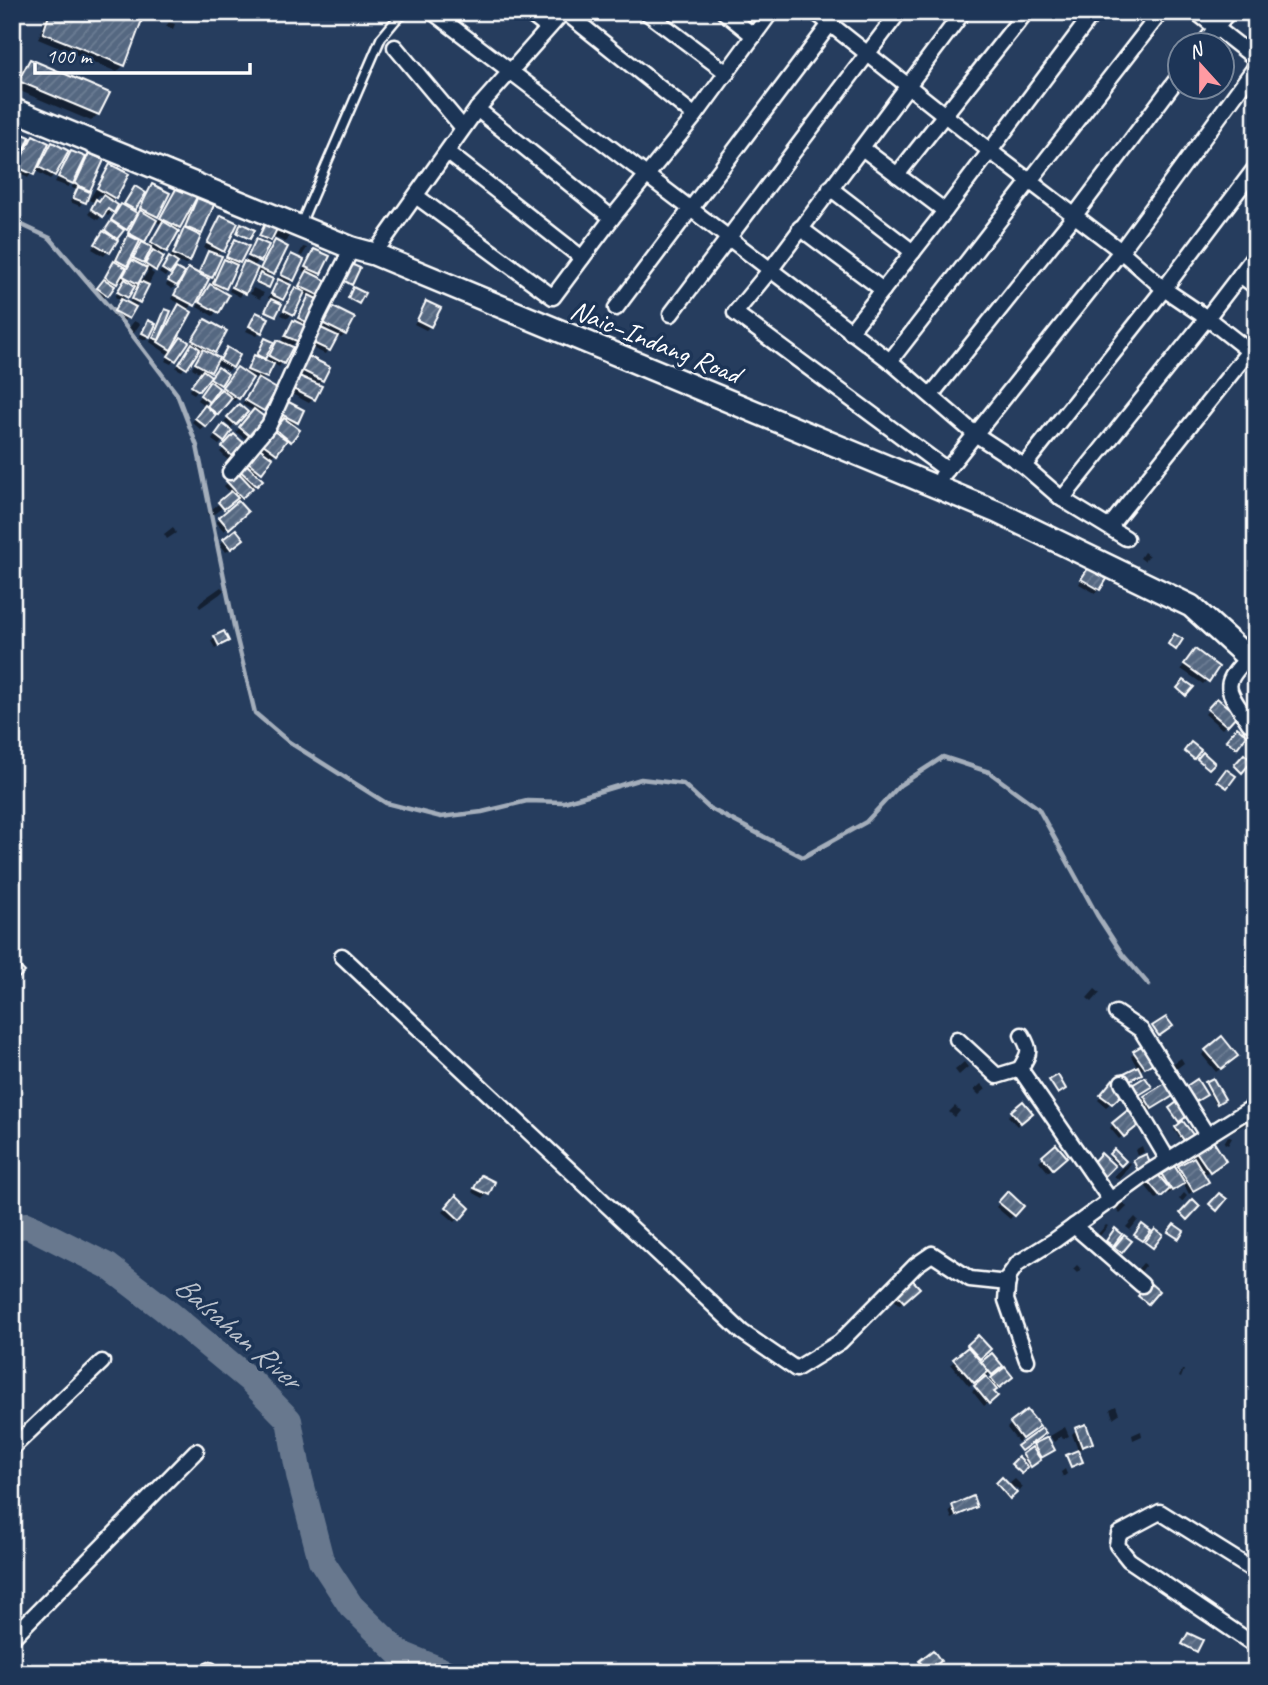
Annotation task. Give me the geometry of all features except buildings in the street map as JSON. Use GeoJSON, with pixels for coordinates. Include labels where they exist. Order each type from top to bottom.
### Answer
{"type":"FeatureCollection","features":[{"type":"Feature","properties":{"kind":"main road","name":"Naic–Indang Road"},"geometry":{"type":"LineString","coordinates":[[12,109],[352,248],[374,254],[940,478],[997,512],[1191,606],[1253,661]]}},
{"type":"Feature","properties":{"kind":"street"},"geometry":{"type":"LineString","coordinates":[[527,12],[548,28]]}},
{"type":"Feature","properties":{"kind":"street"},"geometry":{"type":"LineString","coordinates":[[374,254],[477,109],[509,70],[564,12],[695,116]]}},
{"type":"Feature","properties":{"kind":"street"},"geometry":{"type":"LineString","coordinates":[[646,12],[727,73]]}},
{"type":"Feature","properties":{"kind":"street"},"geometry":{"type":"LineString","coordinates":[[724,12],[754,36]]}},
{"type":"Feature","properties":{"kind":"street"},"geometry":{"type":"LineString","coordinates":[[416,196],[553,298],[612,218],[695,116],[771,12]]}},
{"type":"Feature","properties":{"kind":"street"},"geometry":{"type":"LineString","coordinates":[[671,314],[899,12]]}},
{"type":"Feature","properties":{"kind":"street"},"geometry":{"type":"LineString","coordinates":[[963,12],[771,269],[734,313],[940,478],[1121,251],[1256,66]]}},
{"type":"Feature","properties":{"kind":"street"},"geometry":{"type":"LineString","coordinates":[[897,175],[1026,12]]}},
{"type":"Feature","properties":{"kind":"street"},"geometry":{"type":"LineString","coordinates":[[850,331],[945,211],[1094,12]]}},
{"type":"Feature","properties":{"kind":"street"},"geometry":{"type":"LineString","coordinates":[[891,361],[1161,12]]}},
{"type":"Feature","properties":{"kind":"street"},"geometry":{"type":"LineString","coordinates":[[1196,12],[1256,59]]}},
{"type":"Feature","properties":{"kind":"street"},"geometry":{"type":"LineString","coordinates":[[1213,32],[1228,12]]}},
{"type":"Feature","properties":{"kind":"street"},"geometry":{"type":"LineString","coordinates":[[434,13],[690,208],[728,240],[771,269],[891,361],[975,434],[1024,466],[1062,499],[1126,538]]}},
{"type":"Feature","properties":{"kind":"street"},"geometry":{"type":"LineString","coordinates":[[616,308],[690,208],[823,16],[943,115],[1121,251],[1164,289],[1253,353],[1109,527]]}},
{"type":"Feature","properties":{"kind":"street"},"geometry":{"type":"LineString","coordinates":[[395,47],[463,128]]}},
{"type":"Feature","properties":{"kind":"street"},"geometry":{"type":"LineString","coordinates":[[931,395],[1075,215],[1166,95]]}},
{"type":"Feature","properties":{"kind":"street"},"geometry":{"type":"LineString","coordinates":[[477,109],[612,218]]}},
{"type":"Feature","properties":{"kind":"street"},"geometry":{"type":"LineString","coordinates":[[862,148],[945,211]]}},
{"type":"Feature","properties":{"kind":"street"},"geometry":{"type":"LineString","coordinates":[[447,152],[582,258]]}},
{"type":"Feature","properties":{"kind":"street"},"geometry":{"type":"LineString","coordinates":[[1024,466],[1164,289],[1256,167]]}},
{"type":"Feature","properties":{"kind":"street"},"geometry":{"type":"LineString","coordinates":[[830,188],[913,252]]}},
{"type":"Feature","properties":{"kind":"street"},"geometry":{"type":"LineString","coordinates":[[800,228],[883,290]]}},
{"type":"Feature","properties":{"kind":"street"},"geometry":{"type":"LineString","coordinates":[[230,472],[269,425],[319,313],[352,248]]}},
{"type":"Feature","properties":{"kind":"street"},"geometry":{"type":"LineString","coordinates":[[1062,499],[1256,254]]}},
{"type":"Feature","properties":{"kind":"street"},"geometry":{"type":"LineString","coordinates":[[1240,275],[1256,287]]}},
{"type":"Feature","properties":{"kind":"street"},"geometry":{"type":"LineString","coordinates":[[1249,723],[1231,695],[1229,685],[1230,675],[1253,661]]}},
{"type":"Feature","properties":{"kind":"street"},"geometry":{"type":"LineString","coordinates":[[342,956],[742,1332],[796,1369],[840,1342],[916,1265],[932,1254],[970,1279],[1007,1283]]}},
{"type":"Feature","properties":{"kind":"street"},"geometry":{"type":"LineString","coordinates":[[1115,1013],[1141,1030],[1206,1135]]}},
{"type":"Feature","properties":{"kind":"street"},"geometry":{"type":"LineString","coordinates":[[957,1039],[998,1076],[1020,1069],[1029,1052],[1022,1035]]}},
{"type":"Feature","properties":{"kind":"street"},"geometry":{"type":"LineString","coordinates":[[1020,1069],[1111,1200]]}},
{"type":"Feature","properties":{"kind":"street"},"geometry":{"type":"LineString","coordinates":[[1122,1082],[1168,1160]]}},
{"type":"Feature","properties":{"kind":"street"},"geometry":{"type":"LineString","coordinates":[[1027,1360],[1006,1300],[1008,1277],[1018,1262],[1168,1160],[1256,1105]]}},
{"type":"Feature","properties":{"kind":"street"},"geometry":{"type":"LineString","coordinates":[[1074,1226],[1142,1285]]}},
{"type":"Feature","properties":{"kind":"street"},"geometry":{"type":"LineString","coordinates":[[12,1448],[102,1362]]}},
{"type":"Feature","properties":{"kind":"street"},"geometry":{"type":"LineString","coordinates":[[12,1638],[196,1451]]}},
{"type":"Feature","properties":{"kind":"street"},"geometry":{"type":"LineString","coordinates":[[1256,1572],[1160,1513],[1119,1534],[1116,1545],[1129,1560],[1256,1646]]}},
{"type":"Feature","properties":{"kind":"lane"},"geometry":{"type":"LineString","coordinates":[[299,226],[381,38],[407,12]]}},
{"type":"Feature","properties":{"kind":"path"},"geometry":{"type":"LineString","coordinates":[[12,20],[26,12]]}},
{"type":"Feature","properties":{"kind":"waterway"},"geometry":{"type":"LineString","coordinates":[[12,223],[50,238],[123,323],[177,394],[197,446],[235,631],[255,713],[289,742],[386,803],[441,817],[482,812],[527,801],[564,802],[641,779],[683,784],[709,808],[803,857],[866,822],[900,785],[943,757],[989,772],[1038,808],[1097,915],[1123,955],[1149,985]]}},
{"type":"Feature","properties":{"kind":"waterway","name":"Balsahan River"},"geometry":{"type":"LineString","coordinates":[[12,1227],[27,1225],[108,1266],[251,1381],[289,1420],[299,1475],[321,1560],[351,1606],[399,1653],[448,1673]]}}]}
